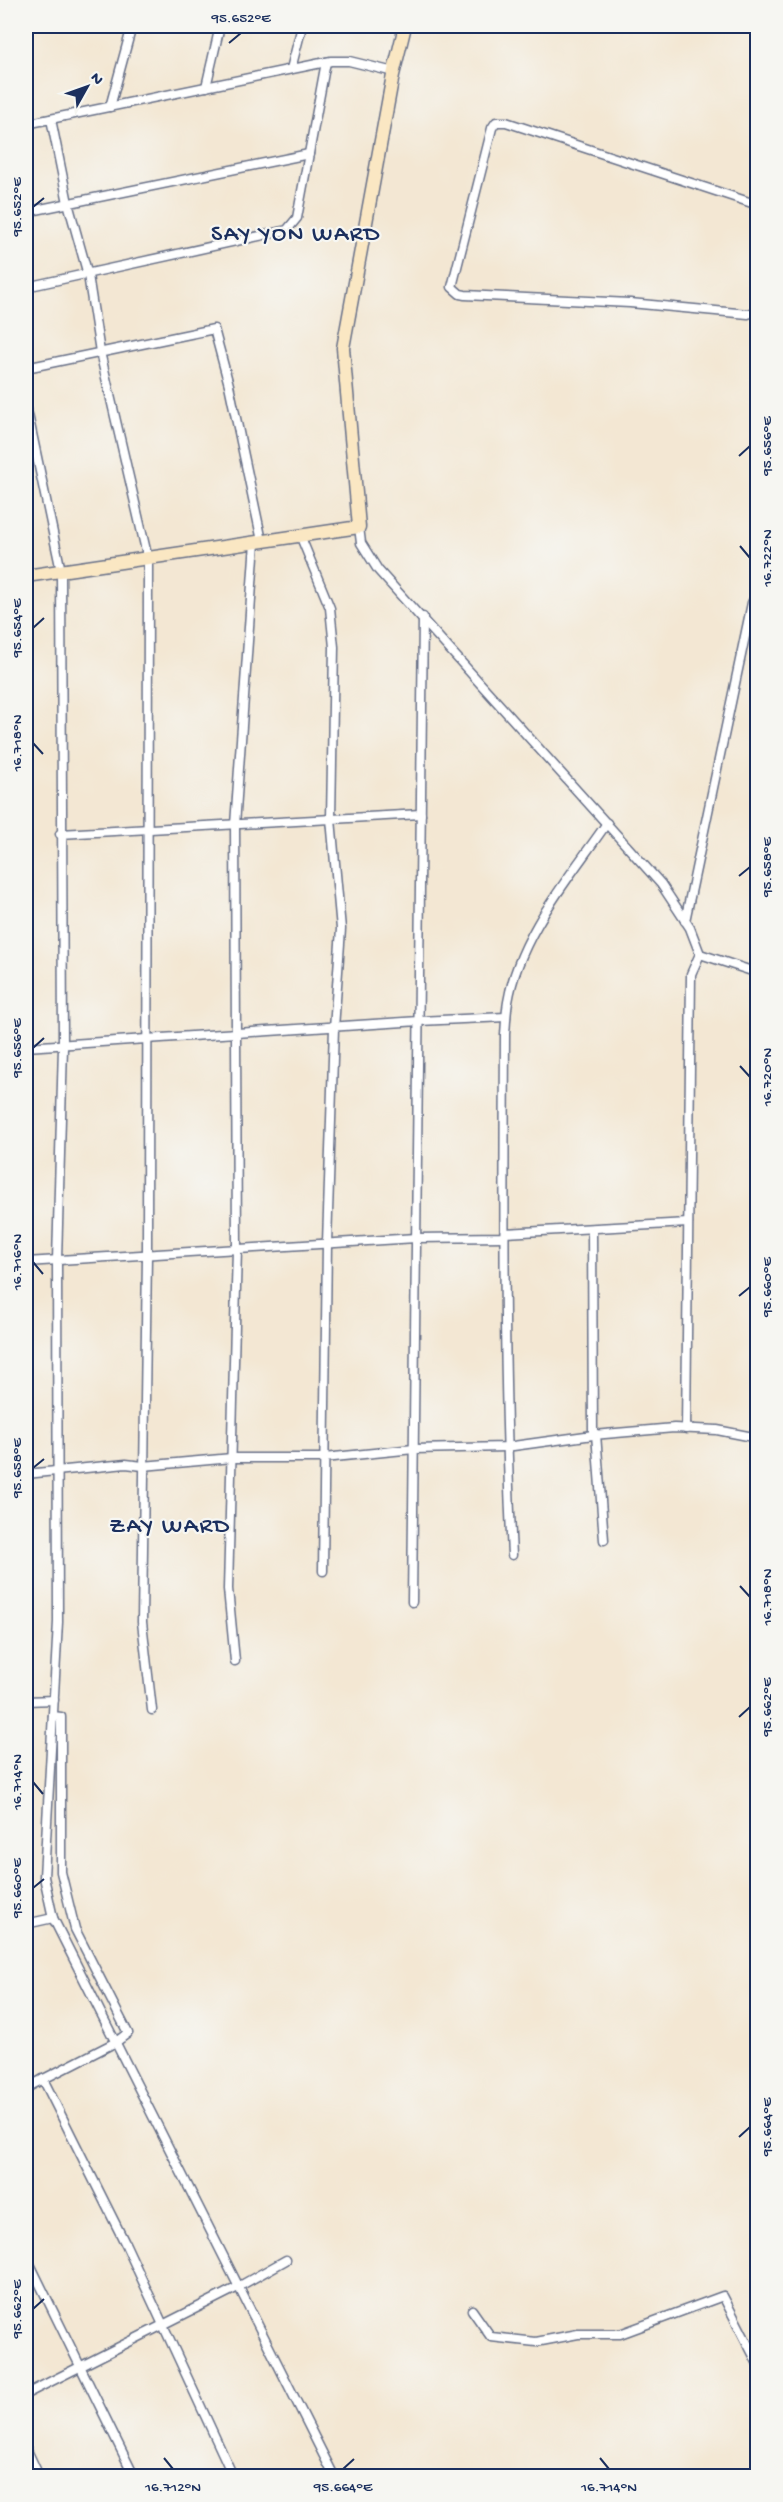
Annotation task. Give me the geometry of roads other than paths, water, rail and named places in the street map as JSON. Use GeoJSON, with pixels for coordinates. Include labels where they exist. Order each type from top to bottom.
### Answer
{"type":"FeatureCollection","features":[{"type":"Feature","properties":{"kind":"street"},"geometry":{"type":"LineString","coordinates":[[110,107],[132,26]]}},
{"type":"Feature","properties":{"kind":"street"},"geometry":{"type":"LineString","coordinates":[[206,87],[220,26]]}},
{"type":"Feature","properties":{"kind":"street"},"geometry":{"type":"LineString","coordinates":[[291,69],[302,26]]}},
{"type":"Feature","properties":{"kind":"street"},"geometry":{"type":"LineString","coordinates":[[405,26],[394,72],[343,348],[361,543],[378,570],[423,617],[661,885],[685,921],[700,954],[758,973]]}},
{"type":"Feature","properties":{"kind":"street"},"geometry":{"type":"LineString","coordinates":[[26,124],[326,62],[341,60],[394,72]]}},
{"type":"Feature","properties":{"kind":"street"},"geometry":{"type":"LineString","coordinates":[[26,287],[287,230],[297,218],[326,62]]}},
{"type":"Feature","properties":{"kind":"street"},"geometry":{"type":"LineString","coordinates":[[51,119],[68,203],[88,275],[100,352],[148,559],[147,1255],[142,1622],[152,1710]]}},
{"type":"Feature","properties":{"kind":"street"},"geometry":{"type":"LineString","coordinates":[[758,205],[500,122],[492,128],[452,287],[465,295],[630,303],[748,314],[758,311]]}},
{"type":"Feature","properties":{"kind":"street"},"geometry":{"type":"LineString","coordinates":[[26,212],[309,154]]}},
{"type":"Feature","properties":{"kind":"street"},"geometry":{"type":"LineString","coordinates":[[26,368],[214,330],[229,385],[259,542],[235,825],[237,1249],[228,1589],[235,1661]]}},
{"type":"Feature","properties":{"kind":"street"},"geometry":{"type":"LineString","coordinates":[[26,405],[61,571],[60,834],[63,1047],[57,1260],[58,1622],[44,1877],[53,1918],[334,2476]]}},
{"type":"Feature","properties":{"kind":"street"},"geometry":{"type":"LineString","coordinates":[[26,576],[359,527]]}},
{"type":"Feature","properties":{"kind":"street"},"geometry":{"type":"LineString","coordinates":[[300,535],[330,608],[333,647],[332,819],[340,929],[334,1028],[327,1243],[323,1571]]}},
{"type":"Feature","properties":{"kind":"street"},"geometry":{"type":"LineString","coordinates":[[685,921],[752,603],[758,592]]}},
{"type":"Feature","properties":{"kind":"street"},"geometry":{"type":"LineString","coordinates":[[412,1602],[423,617]]}},
{"type":"Feature","properties":{"kind":"street"},"geometry":{"type":"LineString","coordinates":[[60,834],[421,814]]}},
{"type":"Feature","properties":{"kind":"street"},"geometry":{"type":"LineString","coordinates":[[512,1555],[506,1447],[504,1237],[508,1001],[521,959],[538,925],[607,823]]}},
{"type":"Feature","properties":{"kind":"street"},"geometry":{"type":"LineString","coordinates":[[687,1429],[691,974],[700,954]]}},
{"type":"Feature","properties":{"kind":"street"},"geometry":{"type":"LineString","coordinates":[[26,1047],[63,1047],[236,1033],[507,1017]]}},
{"type":"Feature","properties":{"kind":"street"},"geometry":{"type":"LineString","coordinates":[[504,1237],[505,1233],[688,1223]]}},
{"type":"Feature","properties":{"kind":"street"},"geometry":{"type":"LineString","coordinates":[[592,1230],[594,1435],[604,1540]]}},
{"type":"Feature","properties":{"kind":"street"},"geometry":{"type":"LineString","coordinates":[[26,1262],[416,1238],[504,1237]]}},
{"type":"Feature","properties":{"kind":"street"},"geometry":{"type":"LineString","coordinates":[[26,1474],[126,1464],[143,1466],[232,1458],[324,1458],[414,1449],[506,1447],[594,1435],[687,1429],[717,1430],[758,1438]]}},
{"type":"Feature","properties":{"kind":"street"},"geometry":{"type":"LineString","coordinates":[[26,1701],[54,1700]]}},
{"type":"Feature","properties":{"kind":"street"},"geometry":{"type":"LineString","coordinates":[[26,2088],[116,2042],[128,2033],[75,1929],[60,1872],[61,1717],[53,1716]]}},
{"type":"Feature","properties":{"kind":"street"},"geometry":{"type":"LineString","coordinates":[[26,1924],[53,1918]]}},
{"type":"Feature","properties":{"kind":"street"},"geometry":{"type":"LineString","coordinates":[[43,2079],[66,2122],[233,2476]]}},
{"type":"Feature","properties":{"kind":"street"},"geometry":{"type":"LineString","coordinates":[[26,2256],[134,2476]]}},
{"type":"Feature","properties":{"kind":"street"},"geometry":{"type":"LineString","coordinates":[[26,2394],[238,2287],[286,2260]]}},
{"type":"Feature","properties":{"kind":"street"},"geometry":{"type":"LineString","coordinates":[[472,2310],[491,2337],[536,2342],[578,2334],[620,2334],[723,2296],[758,2364]]}},
{"type":"Feature","properties":{"kind":"street"},"geometry":{"type":"LineString","coordinates":[[26,2448],[39,2476]]}},
{"type":"Feature","properties":{"kind":"district","name":"SAY YON WARD"},"geometry":{"type":"Point","coordinates":[296,235]}},
{"type":"Feature","properties":{"kind":"district","name":"ZAY WARD"},"geometry":{"type":"Point","coordinates":[170,1527]}}]}
